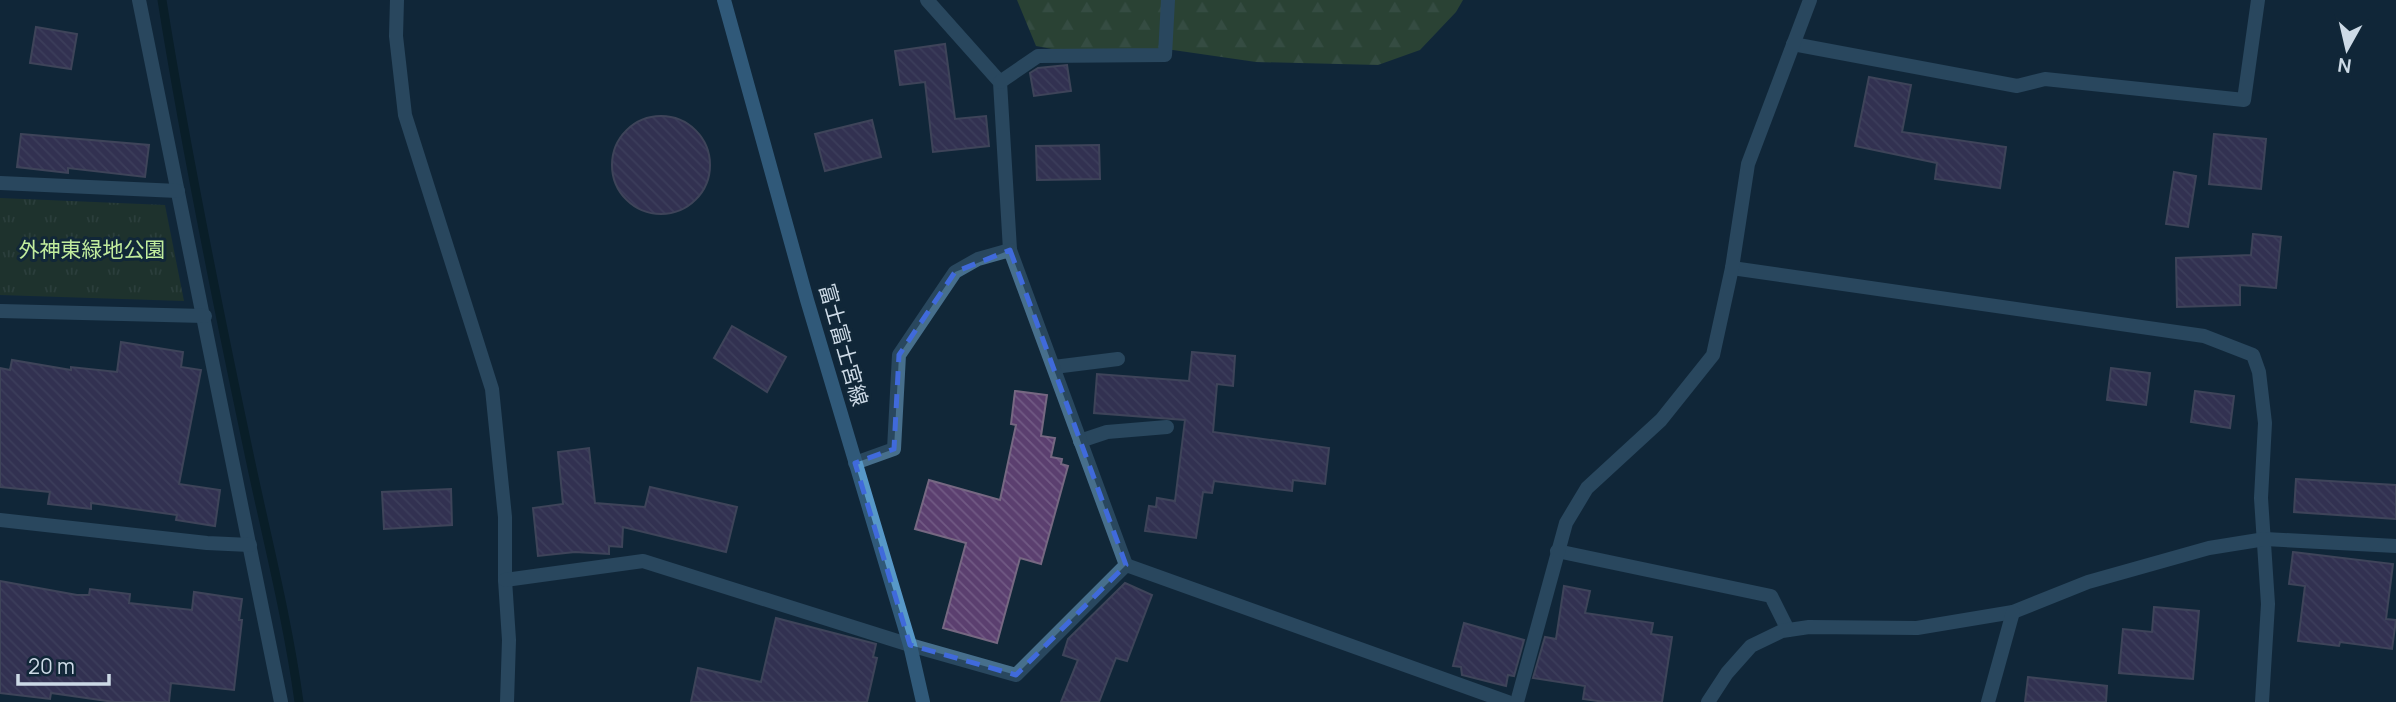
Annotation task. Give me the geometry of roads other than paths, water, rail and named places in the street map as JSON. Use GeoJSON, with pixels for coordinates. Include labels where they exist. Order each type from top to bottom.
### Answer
{"type":"FeatureCollection","features":[{"type":"Feature","properties":{"kind":"main road","name":"富士富士宮線"},"geometry":{"type":"LineString","coordinates":[[724,0],[807,300],[910,645],[923,702]]}},
{"type":"Feature","properties":{"kind":"street"},"geometry":{"type":"LineString","coordinates":[[139,0],[281,702]]}},
{"type":"Feature","properties":{"kind":"street"},"geometry":{"type":"LineString","coordinates":[[397,0],[396,36],[405,115],[492,388],[505,517],[509,640],[507,702]]}},
{"type":"Feature","properties":{"kind":"street"},"geometry":{"type":"LineString","coordinates":[[927,0],[1000,82],[1010,250],[1126,565],[1508,702]]}},
{"type":"Feature","properties":{"kind":"street"},"geometry":{"type":"LineString","coordinates":[[1000,82],[1038,56],[1165,55],[1168,0]]}},
{"type":"Feature","properties":{"kind":"street"},"geometry":{"type":"LineString","coordinates":[[1517,702],[1566,523],[1587,488],[1661,420],[1713,355],[1732,268],[1748,164],[1810,0]]}},
{"type":"Feature","properties":{"kind":"street"},"geometry":{"type":"LineString","coordinates":[[1793,44],[2017,86],[2045,79],[2244,100],[2258,0]]}},
{"type":"Feature","properties":{"kind":"street"},"geometry":{"type":"LineString","coordinates":[[0,184],[178,191]]}},
{"type":"Feature","properties":{"kind":"street"},"geometry":{"type":"LineString","coordinates":[[855,463],[894,449],[899,355],[955,272],[978,259],[1010,250]]}},
{"type":"Feature","properties":{"kind":"street"},"geometry":{"type":"LineString","coordinates":[[1732,268],[2204,336],[2253,355],[2259,372],[2265,423],[2261,498],[2268,604],[2262,702]]}},
{"type":"Feature","properties":{"kind":"street"},"geometry":{"type":"LineString","coordinates":[[0,311],[205,316]]}},
{"type":"Feature","properties":{"kind":"street"},"geometry":{"type":"LineString","coordinates":[[1054,367],[1118,359]]}},
{"type":"Feature","properties":{"kind":"street"},"geometry":{"type":"LineString","coordinates":[[1080,441],[1107,432],[1167,427]]}},
{"type":"Feature","properties":{"kind":"street"},"geometry":{"type":"LineString","coordinates":[[0,520],[207,543],[250,545]]}},
{"type":"Feature","properties":{"kind":"street"},"geometry":{"type":"LineString","coordinates":[[1708,702],[1727,673],[1751,646],[1788,630],[1809,627],[1917,628],[2012,612],[2088,582],[2209,548],[2265,539],[2396,546]]}},
{"type":"Feature","properties":{"kind":"street"},"geometry":{"type":"LineString","coordinates":[[1557,551],[1771,596],[1788,630]]}},
{"type":"Feature","properties":{"kind":"street"},"geometry":{"type":"LineString","coordinates":[[505,580],[643,561],[910,645],[1017,675],[1126,565]]}},
{"type":"Feature","properties":{"kind":"street"},"geometry":{"type":"LineString","coordinates":[[1988,702],[2012,612]]}},
{"type":"Feature","properties":{"kind":"waterway"},"geometry":{"type":"LineString","coordinates":[[162,0],[204,235],[284,614],[299,702]]}},
{"type":"Feature","properties":{"kind":"park label","name":"外神東緑地公園"},"geometry":{"type":"Point","coordinates":[92,250]}}]}
